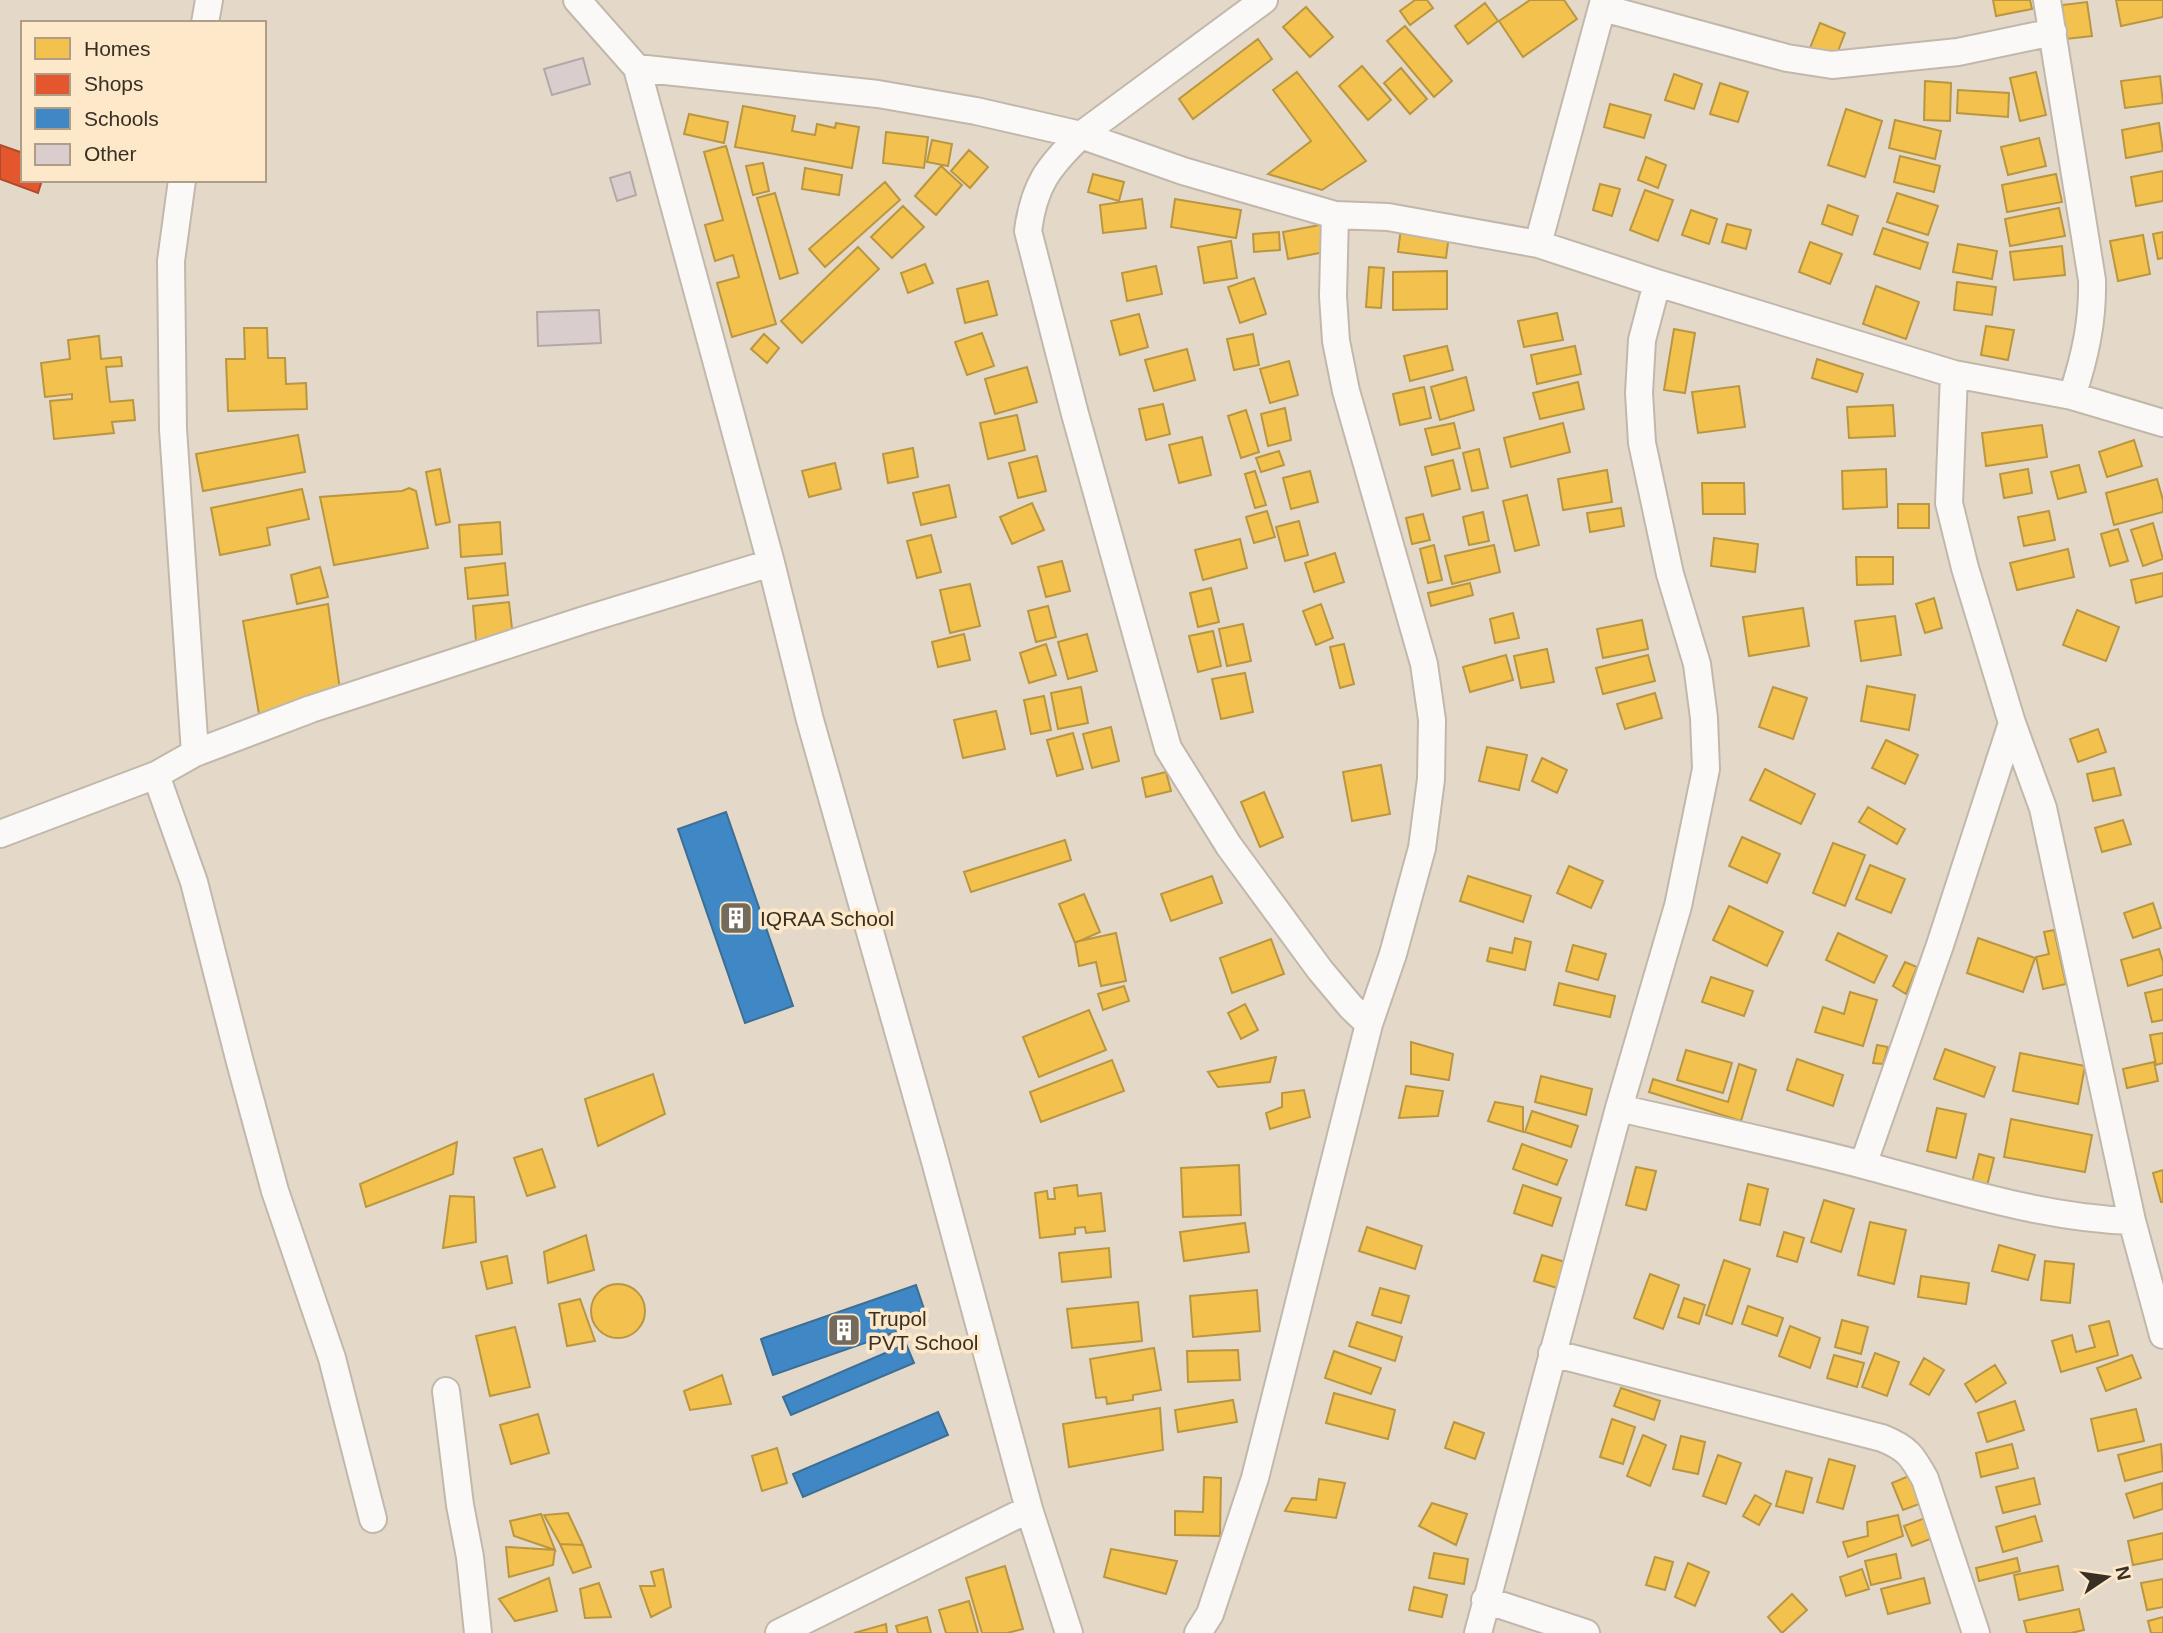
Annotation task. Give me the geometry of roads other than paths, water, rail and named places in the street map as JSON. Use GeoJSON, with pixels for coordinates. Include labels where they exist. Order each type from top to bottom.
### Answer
{"type":"FeatureCollection","features":[{"type":"Feature","properties":{"kind":"street"},"geometry":{"type":"LineString","coordinates":[[205,21],[209,0]]}},
{"type":"Feature","properties":{"kind":"street"},"geometry":{"type":"LineString","coordinates":[[577,0],[637,68],[771,563],[814,734],[935,1161],[1029,1509],[1069,1633]]}},
{"type":"Feature","properties":{"kind":"street"},"geometry":{"type":"LineString","coordinates":[[1264,0],[1081,135],[1058,157],[1041,181],[1031,205],[1028,231],[1078,427],[1168,748],[1228,846],[1320,970],[1369,1024]]}},
{"type":"Feature","properties":{"kind":"street"},"geometry":{"type":"LineString","coordinates":[[2047,0],[2092,280],[2093,309],[2089,335],[2072,396]]}},
{"type":"Feature","properties":{"kind":"street"},"geometry":{"type":"LineString","coordinates":[[1538,244],[1603,4],[1787,58],[1832,65],[1958,52],[2053,32]]}},
{"type":"Feature","properties":{"kind":"street"},"geometry":{"type":"LineString","coordinates":[[637,68],[878,93],[976,111],[1081,135],[1183,171],[1335,215],[1388,217],[1538,244],[1954,374],[2072,396],[2163,423]]}},
{"type":"Feature","properties":{"kind":"street"},"geometry":{"type":"LineString","coordinates":[[182,182],[171,261],[173,415],[195,753]]}},
{"type":"Feature","properties":{"kind":"street"},"geometry":{"type":"LineString","coordinates":[[1198,1633],[1210,1614],[1255,1478],[1369,1024],[1393,954],[1422,848],[1431,779],[1432,720],[1424,664],[1346,391],[1336,341],[1335,215]]}},
{"type":"Feature","properties":{"kind":"street"},"geometry":{"type":"LineString","coordinates":[[1478,1633],[1619,1108],[1678,906],[1706,769],[1704,718],[1697,664],[1670,574],[1642,443],[1639,393],[1642,340],[1657,283]]}},
{"type":"Feature","properties":{"kind":"street"},"geometry":{"type":"LineString","coordinates":[[1954,374],[1949,503],[1965,568],[2012,723],[2043,808],[2132,1221],[2163,1335]]}},
{"type":"Feature","properties":{"kind":"street"},"geometry":{"type":"LineString","coordinates":[[0,834],[156,775],[195,753],[324,705],[572,624],[771,563]]}},
{"type":"Feature","properties":{"kind":"street"},"geometry":{"type":"LineString","coordinates":[[1863,1165],[1940,945],[2012,723]]}},
{"type":"Feature","properties":{"kind":"street"},"geometry":{"type":"LineString","coordinates":[[156,775],[194,882],[272,1178],[332,1358],[373,1519]]}},
{"type":"Feature","properties":{"kind":"street"},"geometry":{"type":"LineString","coordinates":[[1619,1108],[1863,1165],[2024,1208],[2072,1217],[2132,1221]]}},
{"type":"Feature","properties":{"kind":"street"},"geometry":{"type":"LineString","coordinates":[[1552,1353],[1882,1438],[1903,1447],[1914,1458],[1925,1479],[1976,1633]]}},
{"type":"Feature","properties":{"kind":"street"},"geometry":{"type":"LineString","coordinates":[[446,1391],[478,1633]]}},
{"type":"Feature","properties":{"kind":"street"},"geometry":{"type":"LineString","coordinates":[[779,1633],[1029,1509]]}},
{"type":"Feature","properties":{"kind":"street"},"geometry":{"type":"LineString","coordinates":[[1485,1600],[1586,1633]]}},
{"type":"Feature","properties":{"kind":"place","name":"IQRAA School"},"geometry":{"type":"Point","coordinates":[736,918]}},
{"type":"Feature","properties":{"kind":"place","name":"Trupol PVT School"},"geometry":{"type":"Point","coordinates":[844,1330]}}]}
